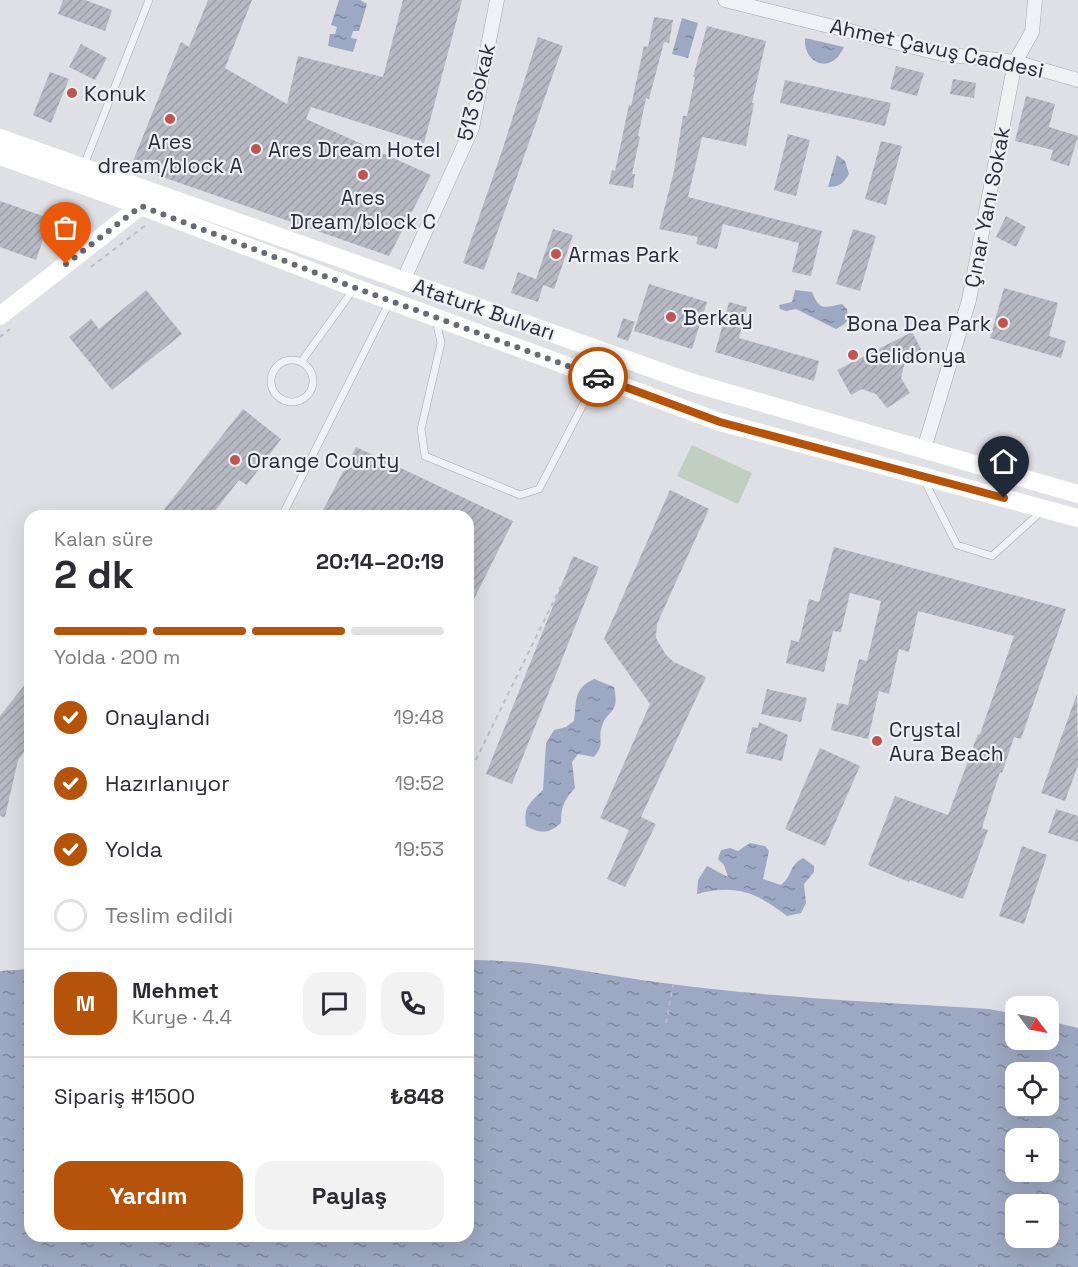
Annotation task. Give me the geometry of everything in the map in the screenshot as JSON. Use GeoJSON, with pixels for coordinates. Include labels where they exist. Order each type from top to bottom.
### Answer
{"type":"FeatureCollection","features":[{"type":"Feature","properties":{"kind":"main road","name":"Ataturk Bulvarı"},"geometry":{"type":"LineString","coordinates":[[0,138],[690,382],[1078,494]]}},
{"type":"Feature","properties":{"kind":"main road","name":"Ataturk Bulvarı"},"geometry":{"type":"LineString","coordinates":[[0,156],[141,206],[720,422],[1078,518]]}},
{"type":"Feature","properties":{"kind":"main road"},"geometry":{"type":"LineString","coordinates":[[0,316],[156,194]]}},
{"type":"Feature","properties":{"kind":"street","name":"513 Sokak"},"geometry":{"type":"LineString","coordinates":[[403,280],[472,128],[497,0]]}},
{"type":"Feature","properties":{"kind":"street","name":"Ahmet Çavuş Caddesi"},"geometry":{"type":"LineString","coordinates":[[725,0],[942,54],[1016,62],[1078,80]]}},
{"type":"Feature","properties":{"kind":"street","name":"Çınar Yanı Sokak"},"geometry":{"type":"LineString","coordinates":[[924,449],[969,300],[1016,62],[1032,32],[1035,0]]}},
{"type":"Feature","properties":{"kind":"lane"},"geometry":{"type":"LineString","coordinates":[[83,168],[149,0]]}},
{"type":"Feature","properties":{"kind":"lane"},"geometry":{"type":"LineString","coordinates":[[301,362],[353,287]]}},
{"type":"Feature","properties":{"kind":"lane"},"geometry":{"type":"LineString","coordinates":[[285,510],[390,300]]}},
{"type":"Feature","properties":{"kind":"lane"},"geometry":{"type":"LineString","coordinates":[[435,317],[441,343],[421,429],[424,456],[520,495],[539,489],[598,377]]}},
{"type":"Feature","properties":{"kind":"lane"},"geometry":{"type":"LineString","coordinates":[[285,361],[301,362],[311,372],[313,379],[311,390],[295,402],[280,398],[272,387],[274,371],[285,361]]}},
{"type":"Feature","properties":{"kind":"lane"},"geometry":{"type":"LineString","coordinates":[[922,476],[957,545],[992,556],[1044,509]]}},
{"type":"Feature","properties":{"kind":"path"},"geometry":{"type":"LineString","coordinates":[[474,764],[564,580]]}},
{"type":"Feature","properties":{"kind":"path"},"geometry":{"type":"LineString","coordinates":[[666,1023],[673,985]]}},
{"type":"Feature","properties":{"kind":"green space"},"geometry":{"type":"Polygon","coordinates":[[[692,445],[752,473],[738,504],[677,476],[692,445]]]}},
{"type":"Feature","properties":{"kind":"water"},"geometry":{"type":"Polygon","coordinates":[[[339,0],[360,0],[367,4],[359,31],[353,31],[351,38],[357,39],[353,52],[328,46],[330,34],[335,34],[337,27],[331,25],[339,0]]]}},
{"type":"Feature","properties":{"kind":"water"},"geometry":{"type":"Polygon","coordinates":[[[682,18],[698,23],[688,58],[672,54],[682,18]]]}},
{"type":"Feature","properties":{"kind":"water"},"geometry":{"type":"Polygon","coordinates":[[[805,38],[844,47],[833,61],[826,64],[819,63],[809,55],[805,38]]]}},
{"type":"Feature","properties":{"kind":"water"},"geometry":{"type":"Polygon","coordinates":[[[837,155],[845,161],[849,174],[840,184],[828,187],[837,155]]]}},
{"type":"Feature","properties":{"kind":"water"},"geometry":{"type":"Polygon","coordinates":[[[795,290],[812,292],[823,307],[842,304],[847,309],[848,320],[836,329],[796,309],[786,311],[780,309],[779,305],[792,302],[795,290]]]}},
{"type":"Feature","properties":{"kind":"water"},"geometry":{"type":"Polygon","coordinates":[[[594,679],[614,687],[616,702],[604,720],[600,748],[594,757],[578,754],[572,762],[575,788],[564,804],[561,823],[548,831],[531,829],[526,826],[526,814],[528,805],[543,790],[546,743],[554,730],[566,727],[574,721],[579,691],[594,679]]]}},
{"type":"Feature","properties":{"kind":"water"},"geometry":{"type":"Polygon","coordinates":[[[750,843],[765,846],[769,851],[763,879],[781,885],[795,864],[803,858],[814,866],[814,872],[804,884],[806,903],[801,913],[787,916],[765,901],[745,892],[723,890],[697,894],[698,880],[707,866],[728,877],[724,865],[718,859],[721,850],[730,848],[738,851],[750,843]]]}},
{"type":"Feature","properties":{"kind":"water"},"geometry":{"type":"Polygon","coordinates":[[[474,960],[519,962],[646,981],[750,993],[989,1009],[1005,1012],[1005,1050],[1059,1050],[1059,1023],[1078,1028],[1078,1267],[0,1267],[0,971],[24,969],[24,1242],[474,1242],[474,960]]]}},
{"type":"Feature","properties":{"kind":"building"},"geometry":{"type":"Polygon","coordinates":[[[63,0],[85,0],[112,10],[105,31],[58,14],[63,0]]]}},
{"type":"Feature","properties":{"kind":"building","name":"Ares Dream Hotel"},"geometry":{"type":"Polygon","coordinates":[[[208,0],[252,0],[225,68],[287,104],[298,56],[383,77],[403,0],[462,0],[424,143],[311,107],[306,119],[431,175],[389,256],[131,166],[181,42],[189,47],[208,0]]]}},
{"type":"Feature","properties":{"kind":"building"},"geometry":{"type":"Polygon","coordinates":[[[654,17],[673,20],[669,43],[664,42],[649,99],[646,98],[632,174],[635,174],[633,188],[609,184],[612,170],[615,171],[629,105],[631,106],[644,46],[648,47],[654,17]]]}},
{"type":"Feature","properties":{"kind":"building"},"geometry":{"type":"Polygon","coordinates":[[[707,26],[766,41],[752,103],[754,103],[746,146],[702,137],[688,197],[822,231],[811,276],[792,272],[799,243],[723,224],[717,249],[696,244],[698,237],[659,229],[674,171],[683,116],[687,116],[695,77],[693,77],[707,26]]]}},
{"type":"Feature","properties":{"kind":"building"},"geometry":{"type":"Polygon","coordinates":[[[538,37],[563,46],[484,270],[463,263],[538,37]]]}},
{"type":"Feature","properties":{"kind":"building"},"geometry":{"type":"Polygon","coordinates":[[[81,44],[107,58],[95,80],[69,67],[81,44]]]}},
{"type":"Feature","properties":{"kind":"building"},"geometry":{"type":"Polygon","coordinates":[[[896,66],[924,73],[917,96],[890,89],[896,66]]]}},
{"type":"Feature","properties":{"kind":"building"},"geometry":{"type":"Polygon","coordinates":[[[50,72],[69,79],[51,123],[33,115],[50,72]]]}},
{"type":"Feature","properties":{"kind":"building"},"geometry":{"type":"Polygon","coordinates":[[[953,79],[976,83],[974,98],[950,94],[953,79]]]}},
{"type":"Feature","properties":{"kind":"building"},"geometry":{"type":"Polygon","coordinates":[[[785,80],[891,103],[885,126],[780,103],[785,80]]]}},
{"type":"Feature","properties":{"kind":"building"},"geometry":{"type":"Polygon","coordinates":[[[1026,96],[1055,104],[1049,127],[1078,136],[1069,166],[1050,160],[1053,150],[1015,141],[1026,96]]]}},
{"type":"Feature","properties":{"kind":"building"},"geometry":{"type":"Polygon","coordinates":[[[788,134],[810,140],[796,196],[774,190],[788,134]]]}},
{"type":"Feature","properties":{"kind":"building"},"geometry":{"type":"Polygon","coordinates":[[[881,141],[902,146],[886,205],[865,199],[881,141]]]}},
{"type":"Feature","properties":{"kind":"building"},"geometry":{"type":"Polygon","coordinates":[[[0,201],[60,222],[56,234],[46,231],[36,260],[0,247],[0,201]]]}},
{"type":"Feature","properties":{"kind":"building"},"geometry":{"type":"Polygon","coordinates":[[[1006,216],[1026,227],[1016,247],[996,237],[1006,216]]]}},
{"type":"Feature","properties":{"kind":"building","name":"Armas Park"},"geometry":{"type":"Polygon","coordinates":[[[553,229],[573,235],[554,289],[543,285],[538,302],[511,293],[518,272],[536,279],[553,229]]]}},
{"type":"Feature","properties":{"kind":"building"},"geometry":{"type":"Polygon","coordinates":[[[853,229],[876,236],[860,291],[836,284],[853,229]]]}},
{"type":"Feature","properties":{"kind":"building","name":"Berkay"},"geometry":{"type":"Polygon","coordinates":[[[649,284],[707,302],[692,349],[634,331],[649,284]]]}},
{"type":"Feature","properties":{"kind":"building","name":"Bona Dea Park"},"geometry":{"type":"Polygon","coordinates":[[[1004,288],[1058,303],[1049,336],[1066,341],[1061,358],[990,338],[1004,288]]]}},
{"type":"Feature","properties":{"kind":"building"},"geometry":{"type":"Polygon","coordinates":[[[146,290],[182,334],[112,390],[69,337],[91,319],[99,329],[146,290]]]}},
{"type":"Feature","properties":{"kind":"building"},"geometry":{"type":"Polygon","coordinates":[[[729,302],[747,307],[739,338],[819,361],[814,381],[715,352],[729,302]]]}},
{"type":"Feature","properties":{"kind":"building"},"geometry":{"type":"Polygon","coordinates":[[[623,318],[635,322],[628,341],[617,337],[623,318]]]}},
{"type":"Feature","properties":{"kind":"building"},"geometry":{"type":"Polygon","coordinates":[[[912,332],[923,353],[904,365],[901,378],[910,393],[887,408],[876,394],[862,389],[851,395],[837,370],[912,332]]]}},
{"type":"Feature","properties":{"kind":"building","name":"Orange County"},"geometry":{"type":"Polygon","coordinates":[[[243,409],[281,439],[247,485],[239,480],[216,510],[164,510],[243,409]]]}},
{"type":"Feature","properties":{"kind":"building"},"geometry":{"type":"Polygon","coordinates":[[[356,447],[513,521],[474,599],[474,510],[323,510],[356,447]]]}},
{"type":"Feature","properties":{"kind":"building"},"geometry":{"type":"Polygon","coordinates":[[[670,490],[709,509],[657,624],[656,638],[666,655],[674,662],[706,677],[641,817],[656,824],[625,887],[607,879],[629,830],[600,818],[650,704],[604,639],[670,490]]]}},
{"type":"Feature","properties":{"kind":"building"},"geometry":{"type":"Polygon","coordinates":[[[834,547],[1066,609],[1021,739],[1014,737],[1002,773],[1000,772],[982,828],[988,830],[963,899],[910,880],[909,882],[868,865],[895,796],[948,815],[978,734],[980,734],[1014,636],[918,611],[909,652],[899,649],[889,694],[879,691],[868,739],[831,730],[837,703],[848,705],[859,659],[867,661],[881,601],[850,593],[841,632],[833,631],[824,672],[786,663],[791,640],[799,642],[809,599],[819,602],[834,547]]]}},
{"type":"Feature","properties":{"kind":"building"},"geometry":{"type":"Polygon","coordinates":[[[573,556],[599,567],[512,784],[486,774],[573,556]]]}},
{"type":"Feature","properties":{"kind":"building"},"geometry":{"type":"Polygon","coordinates":[[[24,686],[24,752],[18,760],[5,817],[0,816],[0,716],[24,686]]]}},
{"type":"Feature","properties":{"kind":"building"},"geometry":{"type":"Polygon","coordinates":[[[767,689],[807,698],[801,722],[761,714],[767,689]]]}},
{"type":"Feature","properties":{"kind":"building"},"geometry":{"type":"Polygon","coordinates":[[[1077,694],[1078,765],[1065,801],[1041,793],[1077,694]]]}},
{"type":"Feature","properties":{"kind":"building"},"geometry":{"type":"Polygon","coordinates":[[[759,722],[788,735],[782,761],[746,753],[752,727],[758,728],[759,722]]]}},
{"type":"Feature","properties":{"kind":"building"},"geometry":{"type":"Polygon","coordinates":[[[820,748],[860,766],[825,846],[785,829],[820,748]]]}},
{"type":"Feature","properties":{"kind":"building"},"geometry":{"type":"Polygon","coordinates":[[[1056,809],[1078,816],[1078,842],[1048,833],[1056,809]]]}},
{"type":"Feature","properties":{"kind":"building"},"geometry":{"type":"Polygon","coordinates":[[[1022,846],[1047,855],[1024,924],[999,916],[1022,846]]]}},
{"type":"Feature","properties":{"kind":"way so far"},"geometry":{"type":"LineString","coordinates":[[66,264],[141,206],[598,377]]}},
{"type":"Feature","properties":{"kind":"place","name":"Konuk"},"geometry":{"type":"Point","coordinates":[72,93]}},
{"type":"Feature","properties":{"kind":"place","name":"Ares dream/block A"},"geometry":{"type":"Point","coordinates":[170,119]}},
{"type":"Feature","properties":{"kind":"place","name":"Ares Dream Hotel"},"geometry":{"type":"Point","coordinates":[256,149]}},
{"type":"Feature","properties":{"kind":"place","name":"Ares Dream/block C"},"geometry":{"type":"Point","coordinates":[363,175]}},
{"type":"Feature","properties":{"kind":"place","name":"Armas Park"},"geometry":{"type":"Point","coordinates":[556,254]}},
{"type":"Feature","properties":{"kind":"place","name":"Berkay"},"geometry":{"type":"Point","coordinates":[671,317]}},
{"type":"Feature","properties":{"kind":"place","name":"Bona Dea Park"},"geometry":{"type":"Point","coordinates":[1003,323]}},
{"type":"Feature","properties":{"kind":"place","name":"Gelidonya"},"geometry":{"type":"Point","coordinates":[853,355]}},
{"type":"Feature","properties":{"kind":"place","name":"Orange County"},"geometry":{"type":"Point","coordinates":[235,460]}},
{"type":"Feature","properties":{"kind":"place","name":"Crystal Aura Beach"},"geometry":{"type":"Point","coordinates":[877,741]}},
{"type":"Feature","properties":{"kind":"route"},"geometry":{"type":"LineString","coordinates":[[598,377],[720,422],[1004,498]]}}]}
